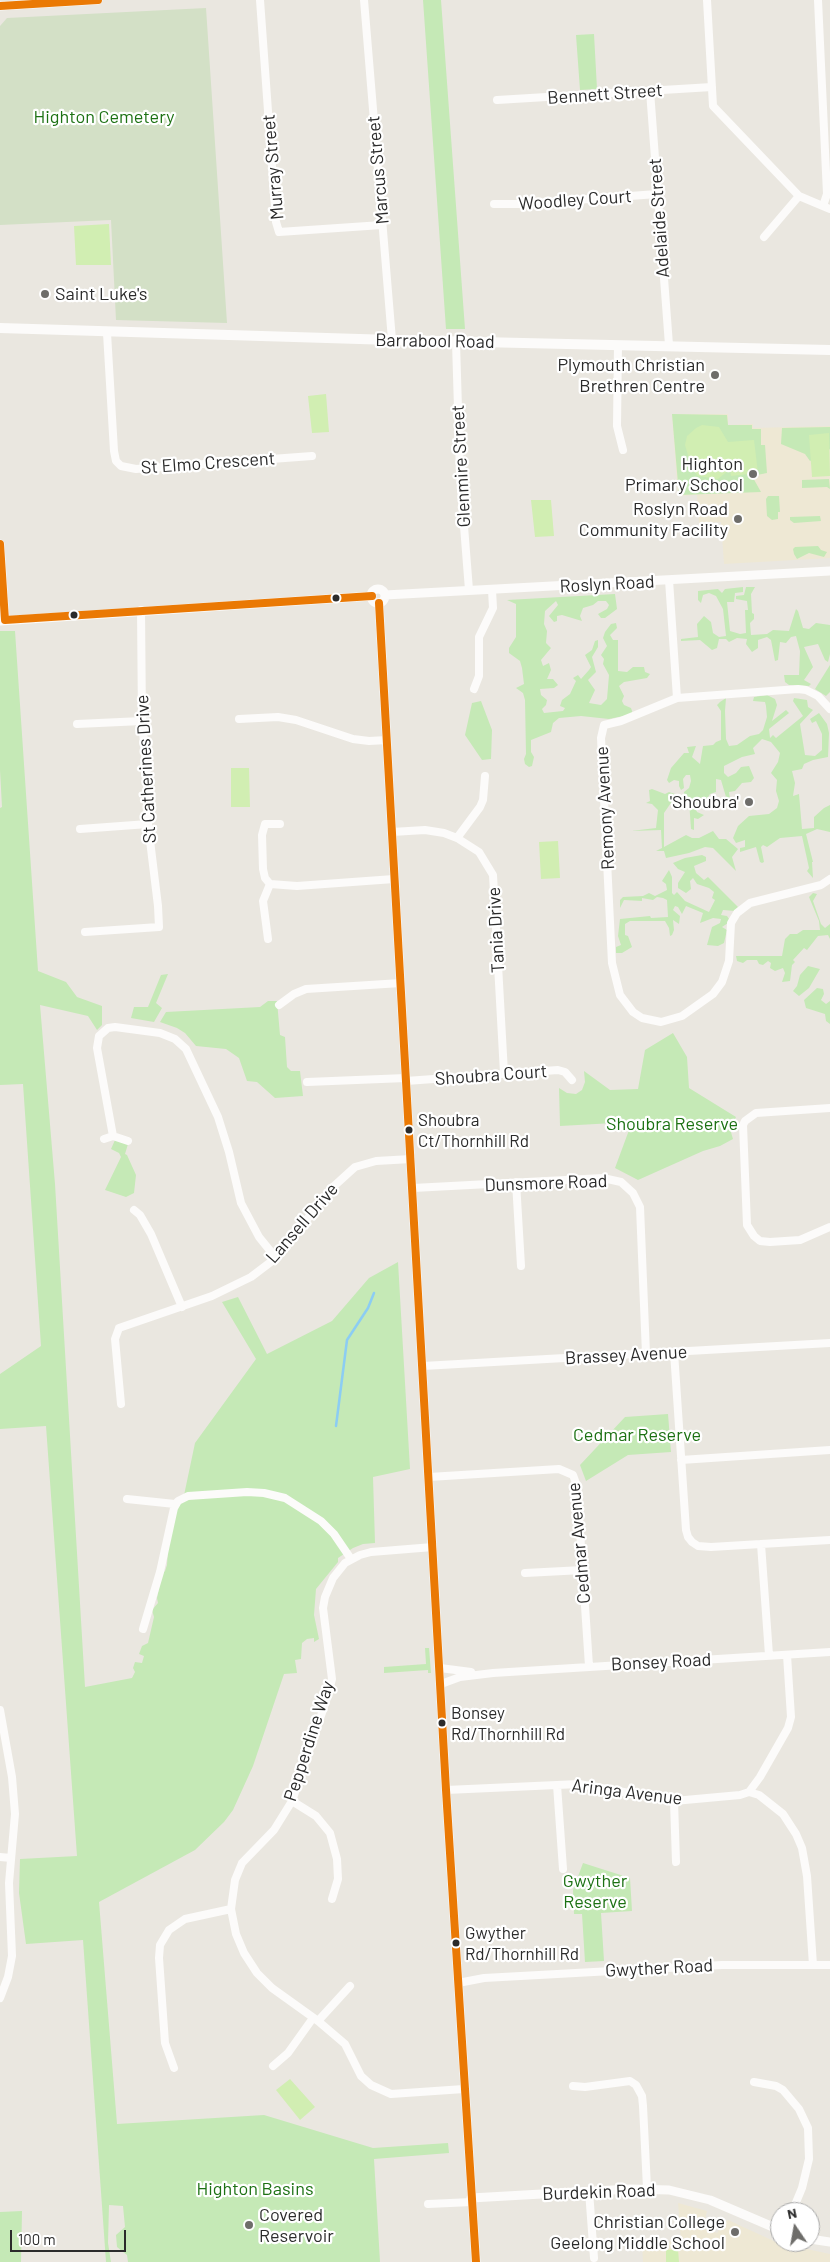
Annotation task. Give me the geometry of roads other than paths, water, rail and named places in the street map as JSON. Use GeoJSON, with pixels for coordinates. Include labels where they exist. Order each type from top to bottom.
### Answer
{"type":"FeatureCollection","features":[{"type":"Feature","properties":{"kind":"main road","name":"Barrabool Road"},"geometry":{"type":"LineString","coordinates":[[0,328],[106,333],[830,350]]}},
{"type":"Feature","properties":{"kind":"main road","name":"Barrabool Road"},"geometry":{"type":"LineString","coordinates":[[0,334],[40,330]]}},
{"type":"Feature","properties":{"kind":"street"},"geometry":{"type":"LineString","coordinates":[[0,6],[98,0]]}},
{"type":"Feature","properties":{"kind":"street","name":"Murray Street"},"geometry":{"type":"LineString","coordinates":[[260,0],[276,222],[279,232],[382,225]]}},
{"type":"Feature","properties":{"kind":"street","name":"Marcus Street"},"geometry":{"type":"LineString","coordinates":[[364,0],[392,340]]}},
{"type":"Feature","properties":{"kind":"street"},"geometry":{"type":"LineString","coordinates":[[707,0],[713,106],[799,196],[827,208],[818,0]]}},
{"type":"Feature","properties":{"kind":"street","name":"Bennett Street"},"geometry":{"type":"LineString","coordinates":[[497,100],[712,87]]}},
{"type":"Feature","properties":{"kind":"street","name":"Adelaide Street"},"geometry":{"type":"LineString","coordinates":[[650,91],[669,345]]}},
{"type":"Feature","properties":{"kind":"street","name":"Woodley Court"},"geometry":{"type":"LineString","coordinates":[[494,204],[521,204],[657,194]]}},
{"type":"Feature","properties":{"kind":"street"},"geometry":{"type":"LineString","coordinates":[[764,237],[799,196]]}},
{"type":"Feature","properties":{"kind":"street","name":"St Elmo Crescent"},"geometry":{"type":"LineString","coordinates":[[106,333],[114,451],[116,461],[121,466],[136,468],[312,456]]}},
{"type":"Feature","properties":{"kind":"street","name":"Glenmire Street"},"geometry":{"type":"LineString","coordinates":[[456,342],[460,475],[469,590]]}},
{"type":"Feature","properties":{"kind":"street"},"geometry":{"type":"LineString","coordinates":[[618,344],[617,426],[622,450]]}},
{"type":"Feature","properties":{"kind":"street"},"geometry":{"type":"LineString","coordinates":[[0,544],[2,621],[141,610]]}},
{"type":"Feature","properties":{"kind":"street","name":"Roslyn Road"},"geometry":{"type":"LineString","coordinates":[[141,610],[372,596],[377,590],[383,591],[382,599],[469,590],[830,571]]}},
{"type":"Feature","properties":{"kind":"street"},"geometry":{"type":"LineString","coordinates":[[669,580],[678,698],[798,689],[806,690],[818,696],[830,709]]}},
{"type":"Feature","properties":{"kind":"street"},"geometry":{"type":"LineString","coordinates":[[474,690],[479,676],[478,636],[493,608],[492,590]]}},
{"type":"Feature","properties":{"kind":"street"},"geometry":{"type":"LineString","coordinates":[[382,599],[394,879],[446,1790],[476,2262]]}},
{"type":"Feature","properties":{"kind":"street","name":"St Catherines Drive"},"geometry":{"type":"LineString","coordinates":[[85,932],[159,927],[148,824],[147,774],[142,720],[141,610]]}},
{"type":"Feature","properties":{"kind":"street","name":"Remony Avenue"},"geometry":{"type":"LineString","coordinates":[[678,698],[621,721],[604,725],[601,738],[614,976],[616,986],[626,1004],[642,1018],[662,1022],[673,1020],[689,1012],[713,994],[727,972],[732,920],[744,906],[821,885],[830,879]]}},
{"type":"Feature","properties":{"kind":"street"},"geometry":{"type":"LineString","coordinates":[[239,719],[278,718],[296,720],[353,739],[369,742],[387,740]]}},
{"type":"Feature","properties":{"kind":"street"},"geometry":{"type":"LineString","coordinates":[[77,724],[142,720]]}},
{"type":"Feature","properties":{"kind":"street"},"geometry":{"type":"LineString","coordinates":[[457,838],[480,807],[483,800],[485,776]]}},
{"type":"Feature","properties":{"kind":"street"},"geometry":{"type":"LineString","coordinates":[[80,829],[148,824]]}},
{"type":"Feature","properties":{"kind":"street"},"geometry":{"type":"LineString","coordinates":[[280,824],[262,824],[261,857],[265,878],[270,884],[297,886],[394,879]]}},
{"type":"Feature","properties":{"kind":"street","name":"Tania Drive"},"geometry":{"type":"LineString","coordinates":[[392,832],[424,830],[444,833],[457,838],[479,852],[493,875],[504,1074]]}},
{"type":"Feature","properties":{"kind":"street"},"geometry":{"type":"LineString","coordinates":[[268,939],[263,904],[264,895],[270,884]]}},
{"type":"Feature","properties":{"kind":"street"},"geometry":{"type":"LineString","coordinates":[[279,1005],[294,994],[306,989],[401,983]]}},
{"type":"Feature","properties":{"kind":"street"},"geometry":{"type":"LineString","coordinates":[[113,1136],[98,1048],[99,1036],[108,1028],[115,1027],[160,1033],[175,1039],[186,1049],[218,1117],[229,1152],[241,1203],[259,1237],[276,1258]]}},
{"type":"Feature","properties":{"kind":"street","name":"Shoubra Court"},"geometry":{"type":"LineString","coordinates":[[307,1082],[406,1080],[558,1070],[565,1072],[572,1080]]}},
{"type":"Feature","properties":{"kind":"street"},"geometry":{"type":"LineString","coordinates":[[830,1108],[756,1113],[746,1120],[743,1125],[748,1225],[754,1236],[760,1240],[770,1242],[800,1240],[830,1226]]}},
{"type":"Feature","properties":{"kind":"street"},"geometry":{"type":"LineString","coordinates":[[104,1139],[113,1136],[128,1141]]}},
{"type":"Feature","properties":{"kind":"street","name":"Lansell Drive"},"geometry":{"type":"LineString","coordinates":[[121,1404],[115,1339],[116,1325],[124,1325],[212,1296],[251,1277],[276,1258],[333,1187],[354,1167],[376,1161],[411,1159]]}},
{"type":"Feature","properties":{"kind":"street","name":"Dunsmore Road"},"geometry":{"type":"LineString","coordinates":[[412,1188],[602,1178],[621,1182],[633,1193],[640,1208],[646,1354]]}},
{"type":"Feature","properties":{"kind":"street"},"geometry":{"type":"LineString","coordinates":[[516,1182],[521,1266]]}},
{"type":"Feature","properties":{"kind":"street"},"geometry":{"type":"LineString","coordinates":[[134,1210],[140,1214],[182,1306]]}},
{"type":"Feature","properties":{"kind":"street","name":"Brassey Avenue"},"geometry":{"type":"LineString","coordinates":[[423,1366],[830,1343]]}},
{"type":"Feature","properties":{"kind":"street"},"geometry":{"type":"LineString","coordinates":[[674,1352],[686,1530],[692,1542],[698,1546],[711,1547],[830,1540]]}},
{"type":"Feature","properties":{"kind":"street"},"geometry":{"type":"LineString","coordinates":[[681,1460],[830,1450]]}},
{"type":"Feature","properties":{"kind":"street","name":"Cedmar Avenue"},"geometry":{"type":"LineString","coordinates":[[429,1477],[559,1469],[570,1472],[576,1479],[589,1666]]}},
{"type":"Feature","properties":{"kind":"street"},"geometry":{"type":"LineString","coordinates":[[144,1629],[160,1572],[175,1504],[180,1499],[188,1496],[257,1492],[286,1498],[321,1521],[341,1543],[351,1559]]}},
{"type":"Feature","properties":{"kind":"street"},"geometry":{"type":"LineString","coordinates":[[127,1499],[175,1504]]}},
{"type":"Feature","properties":{"kind":"street"},"geometry":{"type":"LineString","coordinates":[[761,1544],[769,1655]]}},
{"type":"Feature","properties":{"kind":"street","name":"Pepperdine Way"},"geometry":{"type":"LineString","coordinates":[[433,1547],[371,1552],[351,1559],[332,1578],[325,1597],[324,1623],[332,1679],[292,1801],[274,1830],[242,1863],[235,1880],[231,1909],[236,1934],[257,1973],[272,1988],[316,2019],[345,2044],[361,2076],[376,2089],[391,2094],[464,2089]]}},
{"type":"Feature","properties":{"kind":"street"},"geometry":{"type":"LineString","coordinates":[[525,1573],[582,1570]]}},
{"type":"Feature","properties":{"kind":"street","name":"Bonsey Road"},"geometry":{"type":"LineString","coordinates":[[441,1684],[460,1678],[492,1673],[830,1652]]}},
{"type":"Feature","properties":{"kind":"street"},"geometry":{"type":"LineString","coordinates":[[787,1655],[791,1717],[788,1728],[750,1792],[759,1796],[783,1814],[796,1834],[802,1848],[807,1876],[813,1965]]}},
{"type":"Feature","properties":{"kind":"street","name":"Bonsey Road"},"geometry":{"type":"LineString","coordinates":[[440,1668],[460,1672],[492,1673]]}},
{"type":"Feature","properties":{"kind":"street"},"geometry":{"type":"LineString","coordinates":[[0,1710],[14,1794],[15,1830],[9,1894],[12,1956],[8,1977],[0,1998]]}},
{"type":"Feature","properties":{"kind":"street","name":"Aringa Avenue"},"geometry":{"type":"LineString","coordinates":[[446,1790],[579,1784],[674,1801],[740,1795],[750,1792]]}},
{"type":"Feature","properties":{"kind":"street"},"geometry":{"type":"LineString","coordinates":[[557,1785],[563,1868]]}},
{"type":"Feature","properties":{"kind":"street"},"geometry":{"type":"LineString","coordinates":[[292,1801],[316,1816],[330,1833],[337,1859],[338,1879],[332,1899]]}},
{"type":"Feature","properties":{"kind":"street"},"geometry":{"type":"LineString","coordinates":[[674,1801],[676,1862]]}},
{"type":"Feature","properties":{"kind":"street"},"geometry":{"type":"LineString","coordinates":[[0,1857],[11,1858]]}},
{"type":"Feature","properties":{"kind":"street"},"geometry":{"type":"LineString","coordinates":[[174,2068],[165,2043],[159,1958],[160,1945],[169,1930],[186,1919],[231,1909]]}},
{"type":"Feature","properties":{"kind":"street","name":"Gwyther Road"},"geometry":{"type":"LineString","coordinates":[[458,1983],[484,1978],[722,1965],[830,1965]]}},
{"type":"Feature","properties":{"kind":"street"},"geometry":{"type":"LineString","coordinates":[[273,2066],[288,2053],[316,2019],[350,1986]]}},
{"type":"Feature","properties":{"kind":"street"},"geometry":{"type":"LineString","coordinates":[[573,2086],[585,2087],[630,2081],[636,2084],[642,2096],[647,2188]]}},
{"type":"Feature","properties":{"kind":"street"},"geometry":{"type":"LineString","coordinates":[[754,2082],[776,2086],[783,2090],[799,2109],[808,2128],[809,2159],[802,2188],[796,2202]]}},
{"type":"Feature","properties":{"kind":"street","name":"Burdekin Road"},"geometry":{"type":"LineString","coordinates":[[471,2200],[647,2188],[690,2194],[710,2200],[770,2226]]}},
{"type":"Feature","properties":{"kind":"street"},"geometry":{"type":"LineString","coordinates":[[589,2191],[594,2258]]}},
{"type":"Feature","properties":{"kind":"street"},"geometry":{"type":"LineString","coordinates":[[428,2204],[471,2200]]}},
{"type":"Feature","properties":{"kind":"waterway"},"geometry":{"type":"LineString","coordinates":[[336,1426],[347,1340],[368,1308],[374,1293]]}},
{"type":"Feature","properties":{"kind":"place","name":"Saint Luke's"},"geometry":{"type":"Point","coordinates":[45,294]}},
{"type":"Feature","properties":{"kind":"place","name":"Plymouth Christian Brethren Centre"},"geometry":{"type":"Point","coordinates":[715,375]}},
{"type":"Feature","properties":{"kind":"place","name":"Highton Primary School"},"geometry":{"type":"Point","coordinates":[753,474]}},
{"type":"Feature","properties":{"kind":"place","name":"Roslyn Road Community Facility"},"geometry":{"type":"Point","coordinates":[738,519]}},
{"type":"Feature","properties":{"kind":"place","name":"'Shoubra'"},"geometry":{"type":"Point","coordinates":[749,802]}},
{"type":"Feature","properties":{"kind":"place","name":"Shoubra Ct/Thornhill Rd"},"geometry":{"type":"Point","coordinates":[409,1130]}},
{"type":"Feature","properties":{"kind":"place","name":"Bonsey Rd/Thornhill Rd"},"geometry":{"type":"Point","coordinates":[442,1723]}},
{"type":"Feature","properties":{"kind":"place","name":"Gwyther Rd/Thornhill Rd"},"geometry":{"type":"Point","coordinates":[456,1943]}},
{"type":"Feature","properties":{"kind":"place","name":"Covered Reservoir"},"geometry":{"type":"Point","coordinates":[249,2225]}},
{"type":"Feature","properties":{"kind":"place","name":"Christian College Geelong Middle School"},"geometry":{"type":"Point","coordinates":[735,2232]}},
{"type":"Feature","properties":{"kind":"park label","name":"Highton Cemetery"},"geometry":{"type":"Point","coordinates":[104,117]}},
{"type":"Feature","properties":{"kind":"park label","name":"Shoubra Reserve"},"geometry":{"type":"Point","coordinates":[672,1124]}},
{"type":"Feature","properties":{"kind":"park label","name":"Cedmar Reserve"},"geometry":{"type":"Point","coordinates":[637,1435]}},
{"type":"Feature","properties":{"kind":"park label","name":"Gwyther Reserve"},"geometry":{"type":"Point","coordinates":[595,1891]}},
{"type":"Feature","properties":{"kind":"park label","name":"Highton Basins"},"geometry":{"type":"Point","coordinates":[255,2189]}}]}
